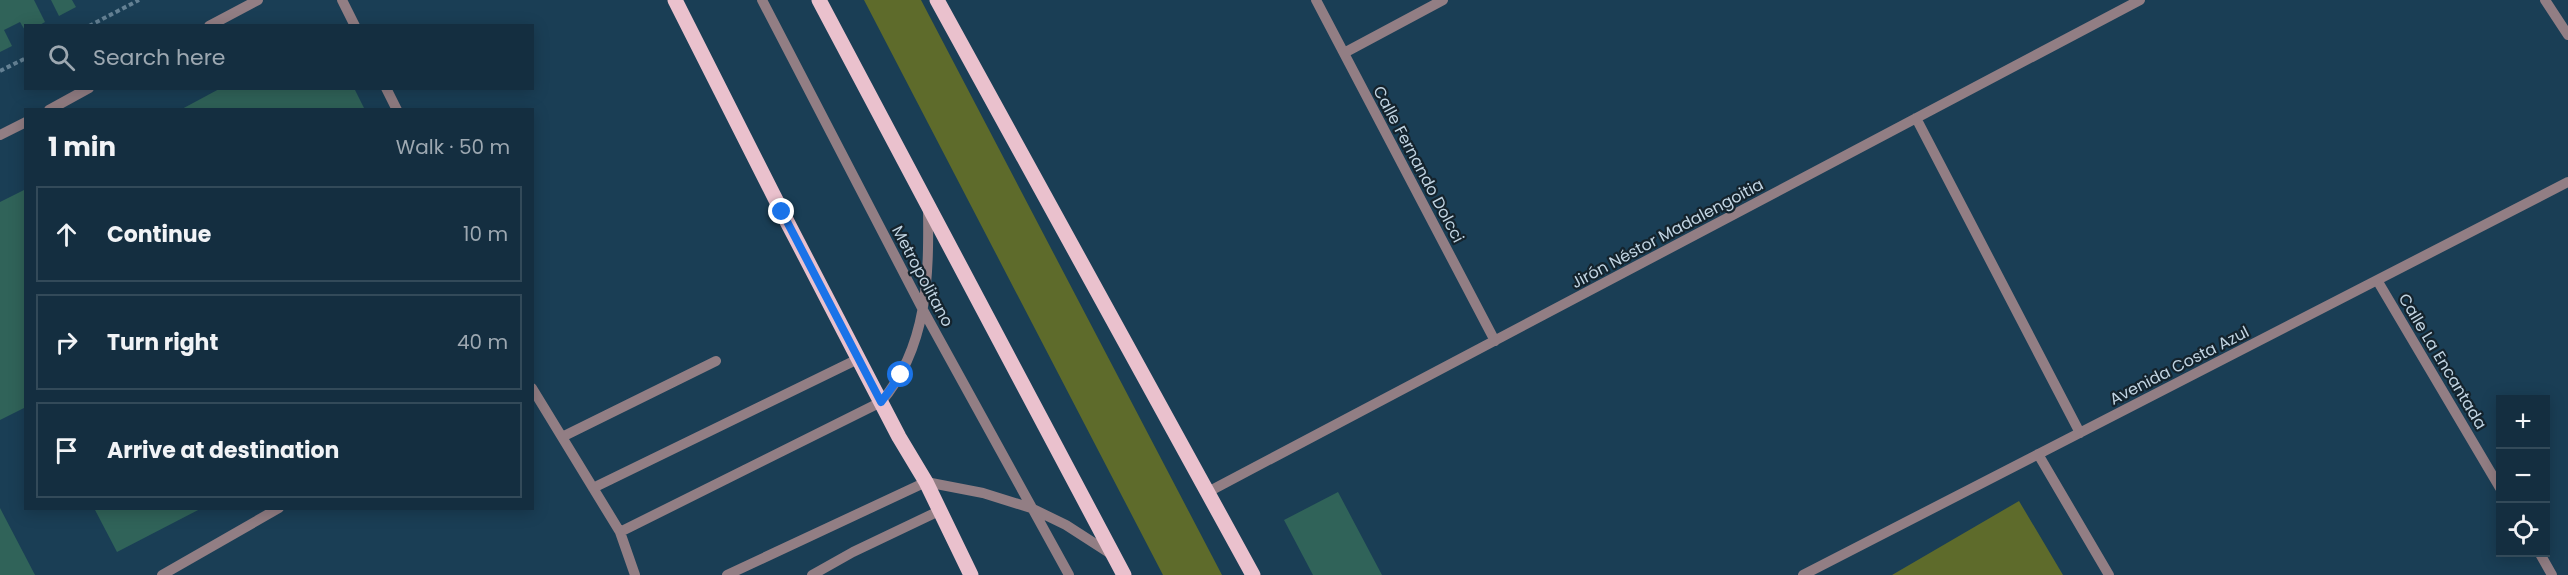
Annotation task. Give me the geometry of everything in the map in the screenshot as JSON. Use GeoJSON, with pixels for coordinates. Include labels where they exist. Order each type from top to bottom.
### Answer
{"type":"FeatureCollection","features":[{"type":"Feature","properties":{"kind":"main road"},"geometry":{"type":"LineString","coordinates":[[675,0],[858,359],[926,482],[971,575]]}},
{"type":"Feature","properties":{"kind":"main road"},"geometry":{"type":"LineString","coordinates":[[819,0],[1124,575]]}},
{"type":"Feature","properties":{"kind":"main road"},"geometry":{"type":"LineString","coordinates":[[938,0],[1253,575]]}},
{"type":"Feature","properties":{"kind":"street"},"geometry":{"type":"LineString","coordinates":[[213,24],[258,0]]}},
{"type":"Feature","properties":{"kind":"street"},"geometry":{"type":"LineString","coordinates":[[342,0],[354,24]]}},
{"type":"Feature","properties":{"kind":"street","name":"Metropolitano"},"geometry":{"type":"LineString","coordinates":[[762,0],[923,310],[1031,508],[1062,570],[1069,575]]}},
{"type":"Feature","properties":{"kind":"street","name":"Calle Fernando Dolcci"},"geometry":{"type":"LineString","coordinates":[[1316,0],[1495,341]]}},
{"type":"Feature","properties":{"kind":"street"},"geometry":{"type":"LineString","coordinates":[[1344,53],[1443,0]]}},
{"type":"Feature","properties":{"kind":"street","name":"Jirón Néstor Madalengoitia"},"geometry":{"type":"LineString","coordinates":[[1208,492],[2140,0]]}},
{"type":"Feature","properties":{"kind":"street"},"geometry":{"type":"LineString","coordinates":[[2545,0],[2568,35]]}},
{"type":"Feature","properties":{"kind":"street"},"geometry":{"type":"LineString","coordinates":[[53,108],[85,90]]}},
{"type":"Feature","properties":{"kind":"street"},"geometry":{"type":"LineString","coordinates":[[387,90],[396,108]]}},
{"type":"Feature","properties":{"kind":"street"},"geometry":{"type":"LineString","coordinates":[[1916,118],[2080,433]]}},
{"type":"Feature","properties":{"kind":"street"},"geometry":{"type":"LineString","coordinates":[[0,135],[24,123]]}},
{"type":"Feature","properties":{"kind":"street","name":"Avenida Costa Azul"},"geometry":{"type":"LineString","coordinates":[[1803,575],[2568,182]]}},
{"type":"Feature","properties":{"kind":"street"},"geometry":{"type":"LineString","coordinates":[[620,532],[881,402],[910,358],[923,310],[929,263],[928,205]]}},
{"type":"Feature","properties":{"kind":"street","name":"Calle La Encantada"},"geometry":{"type":"LineString","coordinates":[[2377,280],[2496,481]]}},
{"type":"Feature","properties":{"kind":"street"},"geometry":{"type":"LineString","coordinates":[[593,488],[858,359]]}},
{"type":"Feature","properties":{"kind":"street"},"geometry":{"type":"LineString","coordinates":[[562,437],[716,361]]}},
{"type":"Feature","properties":{"kind":"street"},"geometry":{"type":"LineString","coordinates":[[534,391],[620,532],[635,575]]}},
{"type":"Feature","properties":{"kind":"street"},"geometry":{"type":"LineString","coordinates":[[2038,454],[2109,575]]}},
{"type":"Feature","properties":{"kind":"street"},"geometry":{"type":"LineString","coordinates":[[728,575],[926,482],[983,493],[1031,508],[1066,525],[1114,555]]}},
{"type":"Feature","properties":{"kind":"street"},"geometry":{"type":"LineString","coordinates":[[162,575],[276,510]]}},
{"type":"Feature","properties":{"kind":"street"},"geometry":{"type":"LineString","coordinates":[[812,575],[853,552],[939,511]]}},
{"type":"Feature","properties":{"kind":"street"},"geometry":{"type":"LineString","coordinates":[[2542,557],[2552,575]]}},
{"type":"Feature","properties":{"kind":"path"},"geometry":{"type":"LineString","coordinates":[[93,24],[139,0]]}},
{"type":"Feature","properties":{"kind":"path"},"geometry":{"type":"LineString","coordinates":[[0,71],[24,59]]}},
{"type":"Feature","properties":{"kind":"green space"},"geometry":{"type":"Polygon","coordinates":[[[864,0],[921,0],[1222,575],[1163,575],[864,0]]]}},
{"type":"Feature","properties":{"kind":"green space"},"geometry":{"type":"Polygon","coordinates":[[[2019,501],[2063,575],[1892,575],[2019,501]]]}},
{"type":"Feature","properties":{"kind":"building"},"geometry":{"type":"Polygon","coordinates":[[[0,0],[34,0],[45,22],[24,24],[24,29],[20,22],[4,30],[12,46],[0,52],[0,0]]]}},
{"type":"Feature","properties":{"kind":"building"},"geometry":{"type":"Polygon","coordinates":[[[51,0],[72,0],[76,7],[59,16],[51,0]]]}},
{"type":"Feature","properties":{"kind":"building"},"geometry":{"type":"Polygon","coordinates":[[[217,90],[355,90],[364,108],[184,108],[217,90]]]}},
{"type":"Feature","properties":{"kind":"building"},"geometry":{"type":"Polygon","coordinates":[[[24,190],[24,408],[0,420],[0,202],[24,190]]]}},
{"type":"Feature","properties":{"kind":"building"},"geometry":{"type":"Polygon","coordinates":[[[1338,492],[1382,575],[1313,575],[1284,520],[1338,492]]]}},
{"type":"Feature","properties":{"kind":"building"},"geometry":{"type":"Polygon","coordinates":[[[0,508],[35,575],[0,575],[0,508]]]}},
{"type":"Feature","properties":{"kind":"building"},"geometry":{"type":"Polygon","coordinates":[[[95,510],[198,510],[117,552],[95,510]]]}},
{"type":"Feature","properties":{"kind":"route"},"geometry":{"type":"LineString","coordinates":[[782,212],[881,402],[901,375]]}}]}
